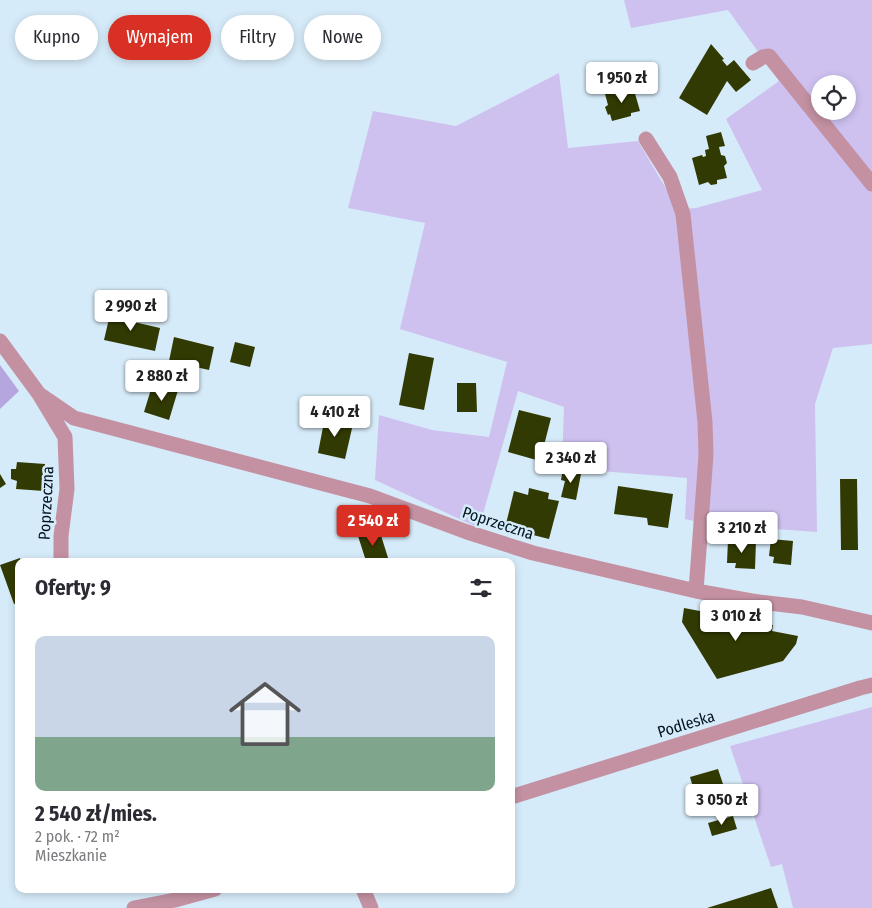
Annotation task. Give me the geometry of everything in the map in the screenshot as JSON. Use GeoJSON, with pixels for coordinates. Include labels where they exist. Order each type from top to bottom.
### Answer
{"type":"FeatureCollection","features":[{"type":"Feature","properties":{"kind":"street"},"geometry":{"type":"LineString","coordinates":[[753,63],[762,57],[769,56],[872,184]]}},
{"type":"Feature","properties":{"kind":"street"},"geometry":{"type":"LineString","coordinates":[[646,139],[670,177],[683,214],[705,422],[706,455],[696,591]]}},
{"type":"Feature","properties":{"kind":"street","name":"Poprzeczna"},"geometry":{"type":"LineString","coordinates":[[0,341],[40,394],[65,436],[67,489],[61,536],[61,558]]}},
{"type":"Feature","properties":{"kind":"street","name":"Poprzeczna"},"geometry":{"type":"LineString","coordinates":[[40,394],[74,418],[370,496],[467,532],[533,553],[696,591],[752,601],[802,607],[872,623]]}},
{"type":"Feature","properties":{"kind":"street","name":"Podleska"},"geometry":{"type":"LineString","coordinates":[[515,796],[851,690],[872,686]]}},
{"type":"Feature","properties":{"kind":"street"},"geometry":{"type":"LineString","coordinates":[[134,908],[199,893]]}},
{"type":"Feature","properties":{"kind":"street"},"geometry":{"type":"LineString","coordinates":[[365,893],[371,908]]}},
{"type":"Feature","properties":{"kind":"shaded area"},"geometry":{"type":"Polygon","coordinates":[[[624,0],[872,0],[872,344],[833,348],[815,404],[817,532],[708,524],[685,519],[687,478],[588,470],[562,463],[564,407],[518,391],[479,528],[375,480],[379,415],[432,430],[489,437],[507,362],[400,329],[425,223],[348,208],[373,111],[456,126],[559,73],[568,148],[638,141],[678,209],[696,208],[762,190],[726,119],[779,81],[728,10],[631,28],[624,0]]]}},
{"type":"Feature","properties":{"kind":"shaded area"},"geometry":{"type":"Polygon","coordinates":[[[0,365],[19,391],[0,409],[0,365]]]}},
{"type":"Feature","properties":{"kind":"shaded area"},"geometry":{"type":"Polygon","coordinates":[[[872,707],[872,908],[793,908],[782,864],[771,867],[730,746],[872,707]]]}},
{"type":"Feature","properties":{"kind":"building"},"geometry":{"type":"Polygon","coordinates":[[[711,44],[724,59],[722,60],[727,66],[734,60],[751,80],[736,92],[727,81],[707,115],[679,98],[711,44]]]}},
{"type":"Feature","properties":{"kind":"building"},"geometry":{"type":"Polygon","coordinates":[[[624,89],[625,92],[634,90],[640,111],[631,113],[631,116],[612,121],[605,107],[608,105],[605,94],[624,89]]]}},
{"type":"Feature","properties":{"kind":"building"},"geometry":{"type":"Polygon","coordinates":[[[721,132],[725,146],[719,147],[721,155],[725,156],[727,163],[724,166],[727,178],[717,180],[717,184],[711,185],[708,182],[699,185],[692,158],[702,155],[703,157],[706,156],[705,150],[709,149],[706,136],[721,132]]]}},
{"type":"Feature","properties":{"kind":"building"},"geometry":{"type":"Polygon","coordinates":[[[111,310],[136,315],[134,322],[160,328],[155,351],[104,340],[111,310]]]}},
{"type":"Feature","properties":{"kind":"building"},"geometry":{"type":"Polygon","coordinates":[[[174,337],[214,347],[209,370],[169,361],[174,337]]]}},
{"type":"Feature","properties":{"kind":"building"},"geometry":{"type":"Polygon","coordinates":[[[235,342],[255,347],[250,367],[230,362],[235,342]]]}},
{"type":"Feature","properties":{"kind":"building"},"geometry":{"type":"Polygon","coordinates":[[[409,353],[434,358],[424,410],[399,405],[409,353]]]}},
{"type":"Feature","properties":{"kind":"building"},"geometry":{"type":"Polygon","coordinates":[[[457,383],[476,383],[477,412],[457,412],[457,383]]]}},
{"type":"Feature","properties":{"kind":"building"},"geometry":{"type":"Polygon","coordinates":[[[169,384],[179,387],[169,420],[144,412],[152,386],[167,391],[169,384]]]}},
{"type":"Feature","properties":{"kind":"building"},"geometry":{"type":"Polygon","coordinates":[[[519,410],[551,418],[540,461],[508,452],[519,410]]]}},
{"type":"Feature","properties":{"kind":"building"},"geometry":{"type":"Polygon","coordinates":[[[321,419],[353,424],[345,459],[318,453],[323,427],[319,427],[321,419]]]}},
{"type":"Feature","properties":{"kind":"building"},"geometry":{"type":"Polygon","coordinates":[[[17,462],[45,464],[44,491],[16,489],[17,481],[11,479],[11,469],[16,469],[17,462]]]}},
{"type":"Feature","properties":{"kind":"building"},"geometry":{"type":"Polygon","coordinates":[[[563,469],[581,474],[576,500],[561,497],[565,481],[561,480],[563,469]]]}},
{"type":"Feature","properties":{"kind":"building"},"geometry":{"type":"Polygon","coordinates":[[[0,474],[6,484],[0,488],[0,474]]]}},
{"type":"Feature","properties":{"kind":"building"},"geometry":{"type":"Polygon","coordinates":[[[840,479],[857,479],[858,550],[841,550],[840,479]]]}},
{"type":"Feature","properties":{"kind":"building"},"geometry":{"type":"Polygon","coordinates":[[[618,486],[673,494],[668,528],[648,525],[647,518],[614,514],[618,486]]]}},
{"type":"Feature","properties":{"kind":"building"},"geometry":{"type":"Polygon","coordinates":[[[529,488],[549,493],[548,499],[559,501],[549,539],[505,528],[514,491],[528,495],[529,488]]]}},
{"type":"Feature","properties":{"kind":"building"},"geometry":{"type":"Polygon","coordinates":[[[379,529],[388,558],[365,558],[358,536],[379,529]]]}},
{"type":"Feature","properties":{"kind":"building"},"geometry":{"type":"Polygon","coordinates":[[[771,539],[793,541],[791,565],[773,563],[774,557],[769,556],[771,539]]]}},
{"type":"Feature","properties":{"kind":"building"},"geometry":{"type":"Polygon","coordinates":[[[728,540],[756,541],[755,569],[735,568],[736,563],[727,563],[728,540]]]}},
{"type":"Feature","properties":{"kind":"building"},"geometry":{"type":"Polygon","coordinates":[[[15,560],[15,604],[14,604],[0,565],[15,560]]]}},
{"type":"Feature","properties":{"kind":"building"},"geometry":{"type":"Polygon","coordinates":[[[684,608],[773,625],[772,631],[798,636],[796,644],[783,661],[717,679],[682,622],[684,608]]]}},
{"type":"Feature","properties":{"kind":"building"},"geometry":{"type":"Polygon","coordinates":[[[718,769],[726,793],[707,798],[710,805],[699,808],[690,777],[718,769]]]}},
{"type":"Feature","properties":{"kind":"building"},"geometry":{"type":"Polygon","coordinates":[[[733,816],[737,829],[712,836],[708,823],[733,816]]]}},
{"type":"Feature","properties":{"kind":"building"},"geometry":{"type":"Polygon","coordinates":[[[771,888],[778,908],[707,908],[771,888]]]}}]}
